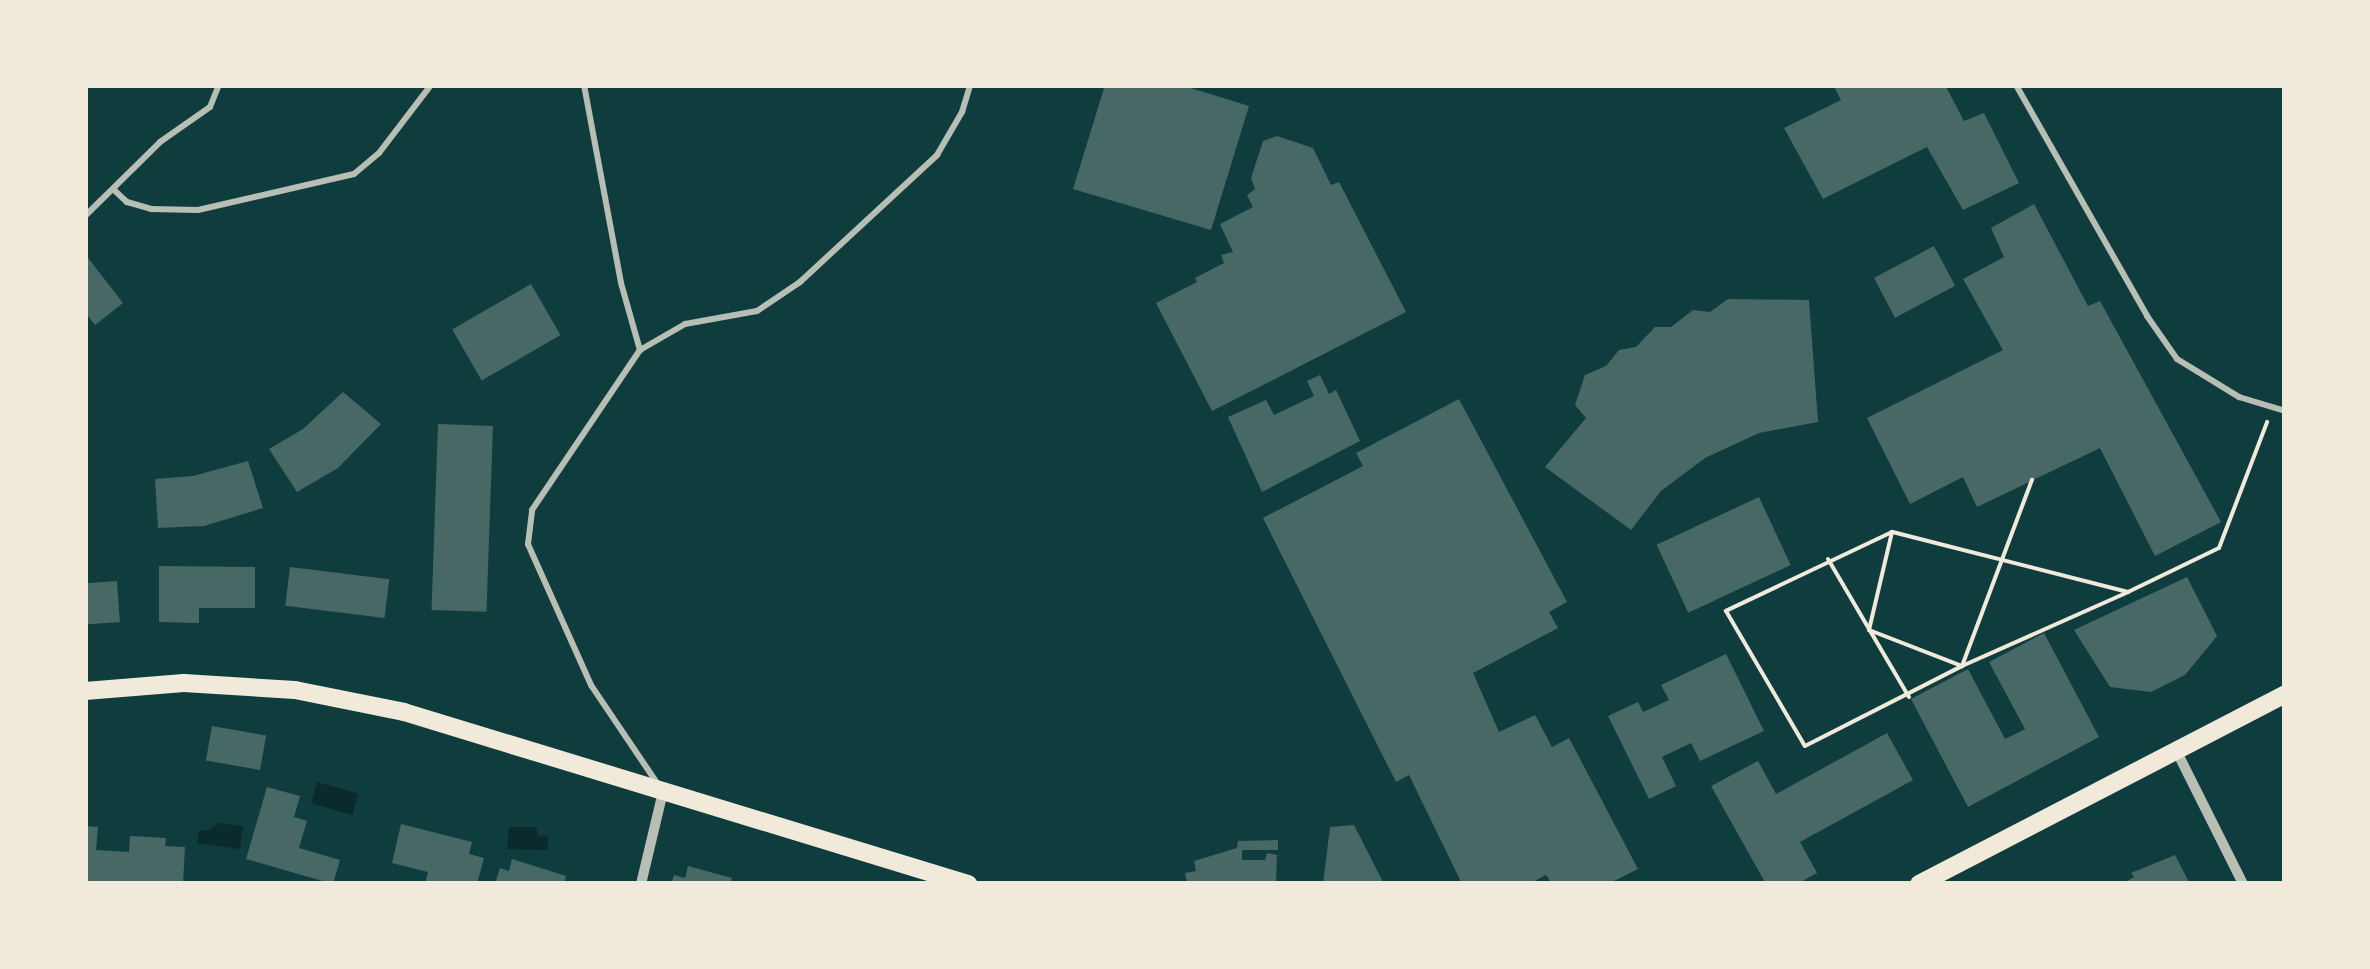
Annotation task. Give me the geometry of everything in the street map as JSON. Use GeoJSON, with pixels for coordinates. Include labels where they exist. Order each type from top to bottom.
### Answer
{"type":"FeatureCollection","features":[{"type":"Feature","properties":{"kind":"main road"},"geometry":{"type":"LineString","coordinates":[[85,692],[184,683],[295,690],[404,712],[968,884]]}},
{"type":"Feature","properties":{"kind":"main road"},"geometry":{"type":"LineString","coordinates":[[1920,884],[2285,694]]}},
{"type":"Feature","properties":{"kind":"street"},"geometry":{"type":"LineString","coordinates":[[2176,750],[2243,884]]}},
{"type":"Feature","properties":{"kind":"street"},"geometry":{"type":"LineString","coordinates":[[641,884],[663,792]]}},
{"type":"Feature","properties":{"kind":"lane"},"geometry":{"type":"LineString","coordinates":[[85,216],[160,142],[210,107],[219,85]]}},
{"type":"Feature","properties":{"kind":"lane"},"geometry":{"type":"LineString","coordinates":[[113,189],[127,202],[151,209],[198,210],[354,174],[379,153],[431,85]]}},
{"type":"Feature","properties":{"kind":"lane"},"geometry":{"type":"LineString","coordinates":[[584,85],[622,283],[640,350]]}},
{"type":"Feature","properties":{"kind":"lane"},"geometry":{"type":"LineString","coordinates":[[663,792],[590,685],[528,544],[527,530],[535,504],[640,350],[685,324],[756,311],[800,282],[937,155],[962,112],[970,85]]}},
{"type":"Feature","properties":{"kind":"lane"},"geometry":{"type":"LineString","coordinates":[[2016,85],[2146,316],[2178,359],[2205,380],[2285,411]]}},
{"type":"Feature","properties":{"kind":"path"},"geometry":{"type":"LineString","coordinates":[[2128,592],[1892,532],[1726,610],[1805,746],[1909,697],[1962,666],[2128,592],[2219,548],[2272,408]]}},
{"type":"Feature","properties":{"kind":"path"},"geometry":{"type":"LineString","coordinates":[[1962,666],[2032,480]]}},
{"type":"Feature","properties":{"kind":"path"},"geometry":{"type":"LineString","coordinates":[[1869,630],[1892,532]]}},
{"type":"Feature","properties":{"kind":"path"},"geometry":{"type":"LineString","coordinates":[[1828,559],[1909,697]]}},
{"type":"Feature","properties":{"kind":"path"},"geometry":{"type":"LineString","coordinates":[[1869,630],[1962,666]]}},
{"type":"Feature","properties":{"kind":"water"},"geometry":{"type":"Polygon","coordinates":[[[317,782],[358,794],[352,815],[311,803],[317,782]]]}},
{"type":"Feature","properties":{"kind":"water"},"geometry":{"type":"Polygon","coordinates":[[[219,823],[243,826],[240,849],[197,843],[199,830],[207,831],[219,823]]]}},
{"type":"Feature","properties":{"kind":"water"},"geometry":{"type":"Polygon","coordinates":[[[509,827],[536,827],[538,835],[549,837],[547,850],[507,849],[509,827]]]}},
{"type":"Feature","properties":{"kind":"building"},"geometry":{"type":"Polygon","coordinates":[[[1105,85],[1181,85],[1249,106],[1211,230],[1073,189],[1105,85]]]}},
{"type":"Feature","properties":{"kind":"building"},"geometry":{"type":"Polygon","coordinates":[[[1833,85],[1945,85],[1964,121],[1984,113],[2019,183],[1963,210],[1927,147],[1823,199],[1784,128],[1841,100],[1833,85]]]}},
{"type":"Feature","properties":{"kind":"building"},"geometry":{"type":"Polygon","coordinates":[[[1277,136],[1313,148],[1331,185],[1339,182],[1406,312],[1212,411],[1156,303],[1197,282],[1195,278],[1224,263],[1221,255],[1233,252],[1220,224],[1253,207],[1247,195],[1255,189],[1251,178],[1263,141],[1277,136]]]}},
{"type":"Feature","properties":{"kind":"building"},"geometry":{"type":"Polygon","coordinates":[[[2034,204],[2088,306],[2100,301],[2221,522],[2155,556],[2100,448],[1977,507],[1963,477],[1910,504],[1867,418],[2003,350],[1963,279],[2004,257],[1991,228],[2034,204]]]}},
{"type":"Feature","properties":{"kind":"building"},"geometry":{"type":"Polygon","coordinates":[[[1934,246],[1955,286],[1895,318],[1874,278],[1934,246]]]}},
{"type":"Feature","properties":{"kind":"building"},"geometry":{"type":"Polygon","coordinates":[[[85,254],[123,303],[95,325],[85,312],[85,254]]]}},
{"type":"Feature","properties":{"kind":"building"},"geometry":{"type":"Polygon","coordinates":[[[531,284],[560,335],[482,381],[452,330],[531,284]]]}},
{"type":"Feature","properties":{"kind":"building"},"geometry":{"type":"Polygon","coordinates":[[[1728,299],[1809,300],[1818,422],[1759,433],[1705,458],[1661,491],[1631,530],[1545,467],[1586,418],[1575,405],[1585,375],[1606,366],[1619,350],[1636,347],[1655,327],[1671,327],[1693,310],[1710,312],[1728,299]]]}},
{"type":"Feature","properties":{"kind":"building"},"geometry":{"type":"Polygon","coordinates":[[[1320,375],[1329,394],[1336,390],[1360,441],[1262,492],[1228,417],[1266,400],[1274,415],[1314,396],[1307,381],[1320,375]]]}},
{"type":"Feature","properties":{"kind":"building"},"geometry":{"type":"Polygon","coordinates":[[[343,392],[381,424],[338,468],[297,492],[269,449],[303,429],[343,392]]]}},
{"type":"Feature","properties":{"kind":"building"},"geometry":{"type":"Polygon","coordinates":[[[1459,399],[1567,602],[1549,612],[1558,628],[1473,673],[1499,732],[1535,715],[1552,747],[1569,738],[1638,869],[1608,884],[1552,884],[1546,875],[1529,884],[1462,884],[1409,775],[1396,782],[1263,518],[1363,466],[1356,453],[1459,399]]]}},
{"type":"Feature","properties":{"kind":"building"},"geometry":{"type":"Polygon","coordinates":[[[438,424],[493,426],[486,612],[432,610],[438,424]]]}},
{"type":"Feature","properties":{"kind":"building"},"geometry":{"type":"Polygon","coordinates":[[[248,461],[263,508],[204,526],[158,528],[155,479],[193,476],[248,461]]]}},
{"type":"Feature","properties":{"kind":"building"},"geometry":{"type":"Polygon","coordinates":[[[1759,497],[1791,565],[1688,613],[1657,545],[1759,497]]]}},
{"type":"Feature","properties":{"kind":"building"},"geometry":{"type":"Polygon","coordinates":[[[159,566],[255,567],[255,608],[199,608],[199,623],[159,622],[159,566]]]}},
{"type":"Feature","properties":{"kind":"building"},"geometry":{"type":"Polygon","coordinates":[[[290,567],[389,579],[385,618],[285,606],[290,567]]]}},
{"type":"Feature","properties":{"kind":"building"},"geometry":{"type":"Polygon","coordinates":[[[2187,577],[2217,636],[2185,675],[2151,692],[2110,687],[2074,630],[2187,577]]]}},
{"type":"Feature","properties":{"kind":"building"},"geometry":{"type":"Polygon","coordinates":[[[117,581],[120,622],[88,624],[85,583],[117,581]]]}},
{"type":"Feature","properties":{"kind":"building"},"geometry":{"type":"Polygon","coordinates":[[[2044,633],[2099,737],[1968,807],[1911,699],[1968,669],[2005,739],[2025,729],[1989,662],[2044,633]]]}},
{"type":"Feature","properties":{"kind":"building"},"geometry":{"type":"Polygon","coordinates":[[[1726,654],[1764,731],[1700,761],[1691,743],[1662,757],[1676,786],[1649,799],[1608,716],[1638,702],[1643,712],[1669,700],[1661,685],[1726,654]]]}},
{"type":"Feature","properties":{"kind":"building"},"geometry":{"type":"Polygon","coordinates":[[[212,726],[266,736],[260,770],[206,760],[212,726]]]}},
{"type":"Feature","properties":{"kind":"building"},"geometry":{"type":"Polygon","coordinates":[[[1887,733],[1913,780],[1800,842],[1817,873],[1797,884],[1766,884],[1711,786],[1758,761],[1776,794],[1887,733]]]}},
{"type":"Feature","properties":{"kind":"building"},"geometry":{"type":"Polygon","coordinates":[[[267,787],[300,796],[294,817],[307,821],[299,848],[340,860],[333,884],[246,859],[267,787]]]}},
{"type":"Feature","properties":{"kind":"building"},"geometry":{"type":"Polygon","coordinates":[[[401,824],[472,842],[469,854],[484,858],[477,884],[425,884],[428,872],[392,863],[401,824]]]}},
{"type":"Feature","properties":{"kind":"building"},"geometry":{"type":"Polygon","coordinates":[[[1354,825],[1384,884],[1323,884],[1330,827],[1354,825]]]}},
{"type":"Feature","properties":{"kind":"building"},"geometry":{"type":"Polygon","coordinates":[[[85,826],[98,827],[96,850],[129,852],[130,836],[166,838],[165,846],[185,847],[183,884],[85,884],[85,826]]]}},
{"type":"Feature","properties":{"kind":"building"},"geometry":{"type":"Polygon","coordinates":[[[1278,840],[1278,850],[1242,850],[1242,860],[1265,860],[1267,853],[1277,855],[1276,884],[1187,884],[1185,873],[1196,871],[1194,861],[1237,848],[1238,841],[1278,840]]]}},
{"type":"Feature","properties":{"kind":"building"},"geometry":{"type":"Polygon","coordinates":[[[2175,855],[2190,884],[2122,884],[2134,877],[2131,873],[2175,855]]]}},
{"type":"Feature","properties":{"kind":"building"},"geometry":{"type":"Polygon","coordinates":[[[512,859],[566,876],[564,884],[495,884],[500,868],[509,871],[512,859]]]}},
{"type":"Feature","properties":{"kind":"building"},"geometry":{"type":"Polygon","coordinates":[[[688,866],[732,878],[730,884],[671,884],[674,875],[685,878],[688,866]]]}}]}
